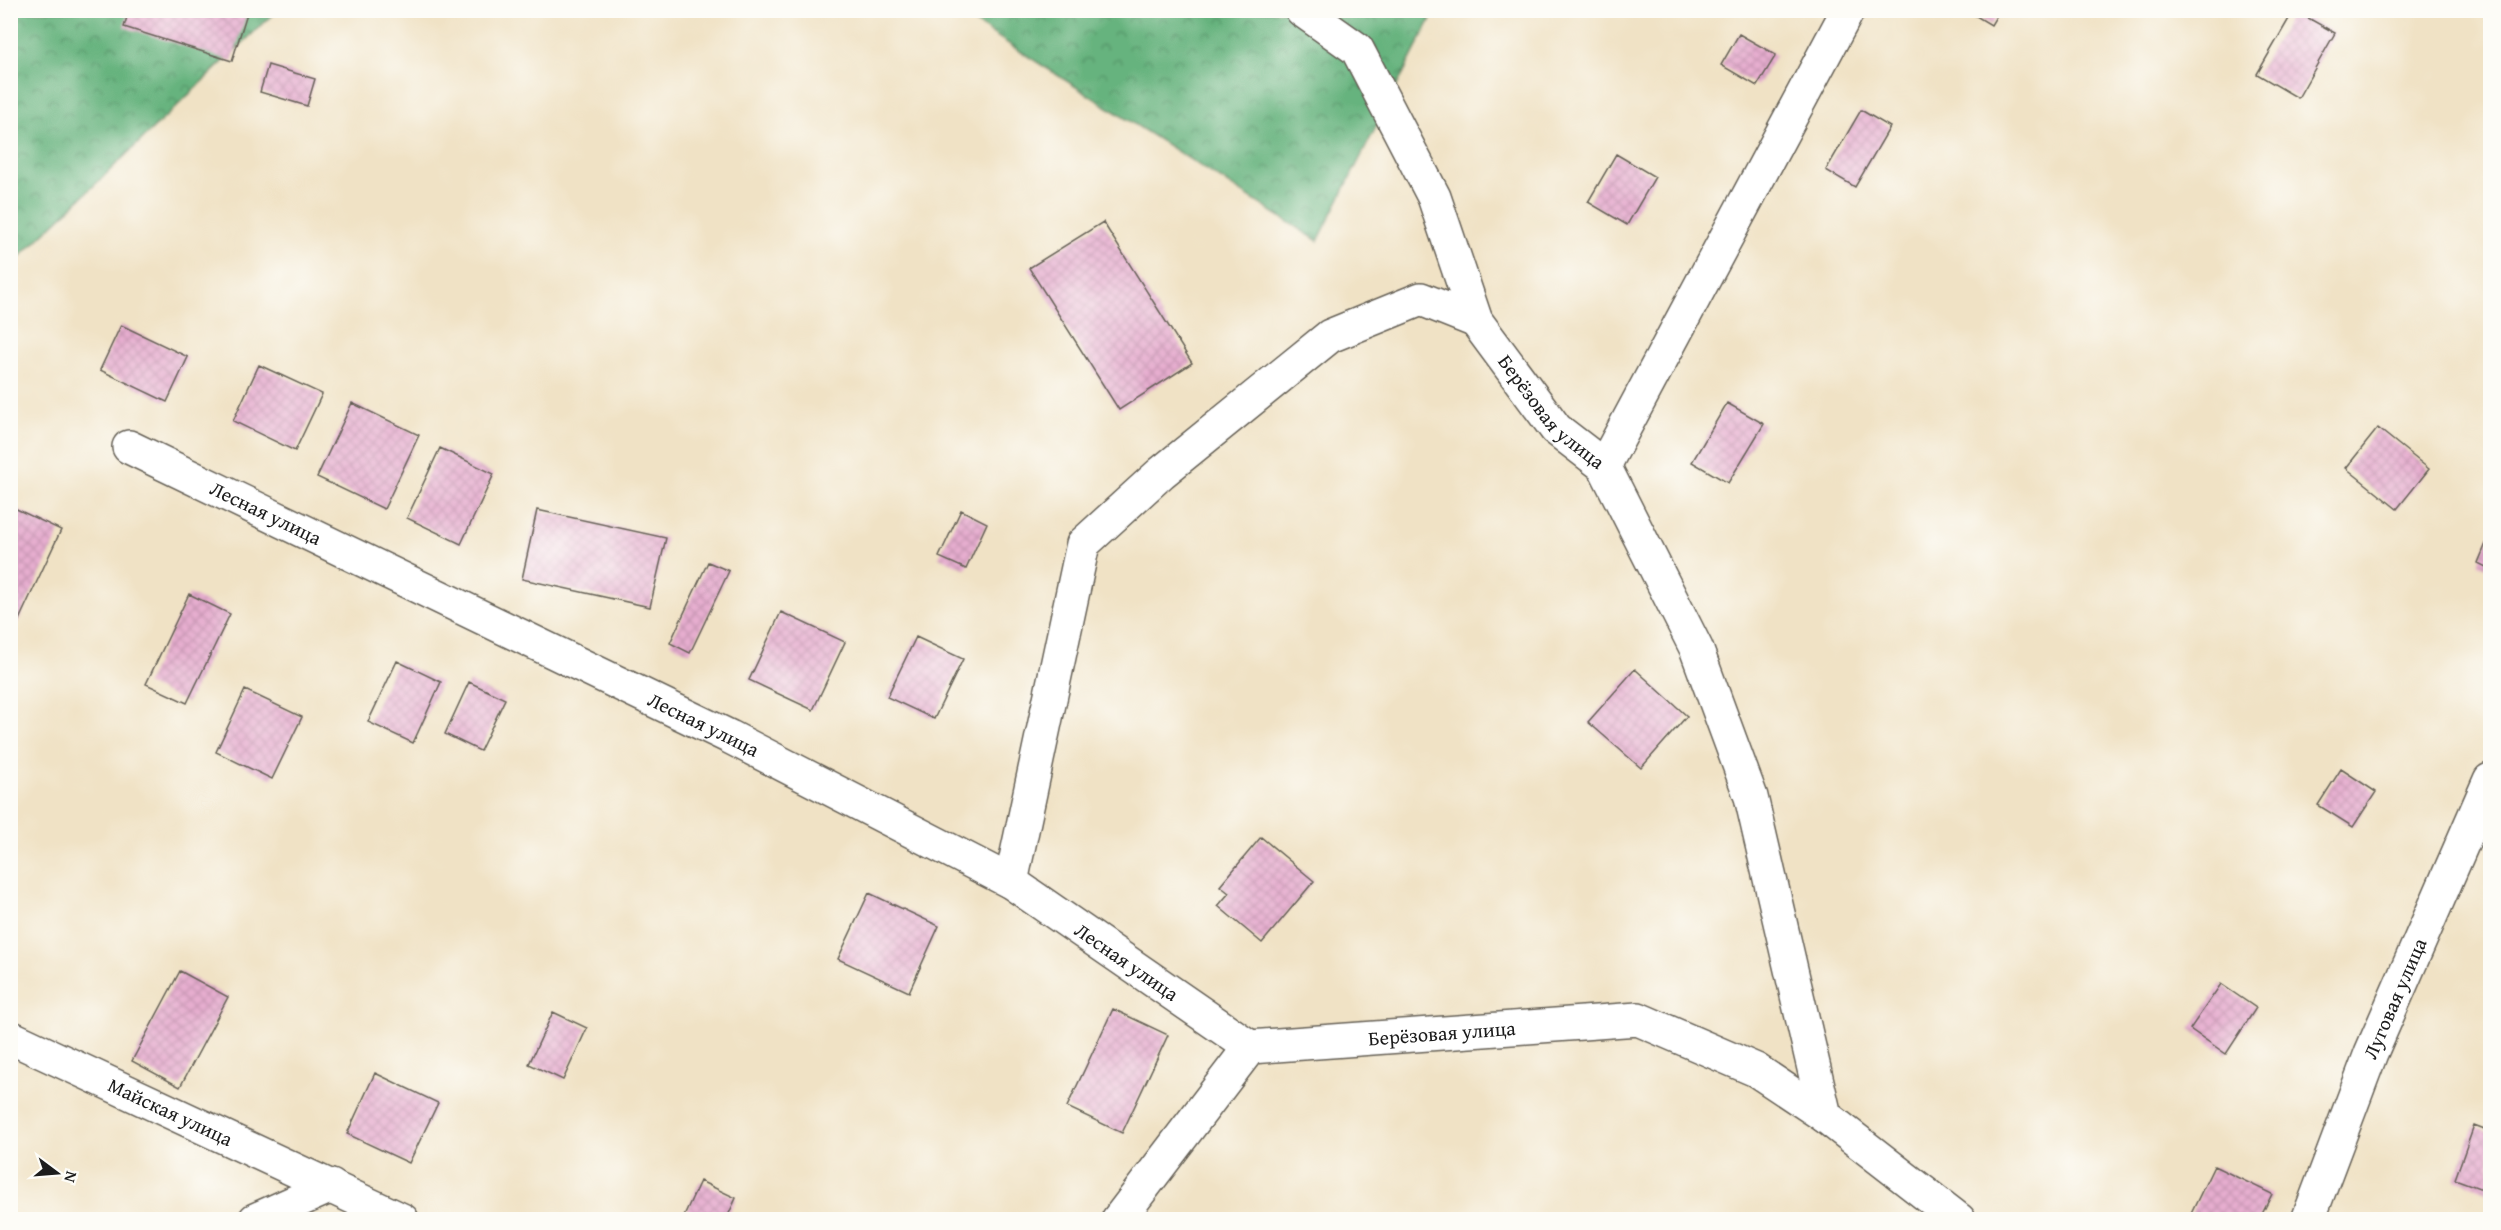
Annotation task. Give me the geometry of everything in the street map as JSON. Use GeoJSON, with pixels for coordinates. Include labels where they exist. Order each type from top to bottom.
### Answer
{"type":"FeatureCollection","features":[{"type":"Feature","properties":{"kind":"street","name":"Берёзовая улица"},"geometry":{"type":"LineString","coordinates":[[1302,10],[1358,50],[1434,197],[1476,321],[1556,429],[1604,466],[1848,10]]}},
{"type":"Feature","properties":{"kind":"street"},"geometry":{"type":"LineString","coordinates":[[1011,882],[1083,544],[1161,473],[1330,336],[1421,299],[1476,321]]}},
{"type":"Feature","properties":{"kind":"street","name":"Лесная улица"},"geometry":{"type":"LineString","coordinates":[[129,447],[730,737],[1011,882],[1250,1047]]}},
{"type":"Feature","properties":{"kind":"street"},"geometry":{"type":"LineString","coordinates":[[1604,466],[1696,648],[1751,797],[1825,1116]]}},
{"type":"Feature","properties":{"kind":"street","name":"Луговая улица"},"geometry":{"type":"LineString","coordinates":[[2308,1220],[2371,1053],[2490,780]]}},
{"type":"Feature","properties":{"kind":"street","name":"Берёзовая улица"},"geometry":{"type":"LineString","coordinates":[[1250,1047],[1638,1019],[1756,1070],[1825,1116],[1959,1220]]}},
{"type":"Feature","properties":{"kind":"street","name":"Майская улица"},"geometry":{"type":"LineString","coordinates":[[10,1037],[402,1220]]}},
{"type":"Feature","properties":{"kind":"street"},"geometry":{"type":"LineString","coordinates":[[1118,1220],[1250,1047]]}},
{"type":"Feature","properties":{"kind":"street"},"geometry":{"type":"LineString","coordinates":[[255,1220],[331,1185]]}},
{"type":"Feature","properties":{"kind":"green space"},"geometry":{"type":"Polygon","coordinates":[[[11,11],[276,11],[11,265],[11,11]]]}},
{"type":"Feature","properties":{"kind":"green space"},"geometry":{"type":"Polygon","coordinates":[[[957,11],[1435,11],[1318,241],[957,11]]]}},
{"type":"Feature","properties":{"kind":"building"},"geometry":{"type":"Polygon","coordinates":[[[129,10],[248,10],[232,61],[124,27],[129,10]]]}},
{"type":"Feature","properties":{"kind":"building"},"geometry":{"type":"Polygon","coordinates":[[[1966,10],[2000,10],[1991,25],[1966,10]]]}},
{"type":"Feature","properties":{"kind":"building"},"geometry":{"type":"Polygon","coordinates":[[[2294,10],[2335,33],[2298,98],[2257,74],[2294,10]]]}},
{"type":"Feature","properties":{"kind":"building"},"geometry":{"type":"Polygon","coordinates":[[[1739,34],[1776,55],[1757,86],[1721,65],[1739,34]]]}},
{"type":"Feature","properties":{"kind":"building"},"geometry":{"type":"Polygon","coordinates":[[[268,65],[315,79],[307,106],[260,92],[268,65]]]}},
{"type":"Feature","properties":{"kind":"building"},"geometry":{"type":"Polygon","coordinates":[[[1861,110],[1890,127],[1855,187],[1826,170],[1861,110]]]}},
{"type":"Feature","properties":{"kind":"building"},"geometry":{"type":"Polygon","coordinates":[[[1616,154],[1655,177],[1627,225],[1588,202],[1616,154]]]}},
{"type":"Feature","properties":{"kind":"building"},"geometry":{"type":"Polygon","coordinates":[[[1103,222],[1192,363],[1119,410],[1029,268],[1103,222]]]}},
{"type":"Feature","properties":{"kind":"building"},"geometry":{"type":"Polygon","coordinates":[[[121,325],[188,357],[167,402],[100,370],[121,325]]]}},
{"type":"Feature","properties":{"kind":"building"},"geometry":{"type":"Polygon","coordinates":[[[259,365],[322,394],[295,451],[233,421],[259,365]]]}},
{"type":"Feature","properties":{"kind":"building"},"geometry":{"type":"Polygon","coordinates":[[[352,403],[419,435],[384,509],[317,477],[352,403]]]}},
{"type":"Feature","properties":{"kind":"building"},"geometry":{"type":"Polygon","coordinates":[[[1727,403],[1764,424],[1728,483],[1692,462],[1727,403]]]}},
{"type":"Feature","properties":{"kind":"building"},"geometry":{"type":"Polygon","coordinates":[[[2378,428],[2429,469],[2397,509],[2346,468],[2378,428]]]}},
{"type":"Feature","properties":{"kind":"building"},"geometry":{"type":"Polygon","coordinates":[[[440,448],[494,474],[461,544],[407,518],[440,448]]]}},
{"type":"Feature","properties":{"kind":"building"},"geometry":{"type":"Polygon","coordinates":[[[10,506],[61,530],[17,624],[10,620],[10,506]]]}},
{"type":"Feature","properties":{"kind":"building"},"geometry":{"type":"Polygon","coordinates":[[[537,510],[666,538],[650,607],[522,579],[537,510]]]}},
{"type":"Feature","properties":{"kind":"building"},"geometry":{"type":"Polygon","coordinates":[[[961,510],[987,523],[966,569],[939,557],[961,510]]]}},
{"type":"Feature","properties":{"kind":"building"},"geometry":{"type":"Polygon","coordinates":[[[2490,534],[2490,569],[2478,563],[2490,534]]]}},
{"type":"Feature","properties":{"kind":"building"},"geometry":{"type":"Polygon","coordinates":[[[708,562],[729,571],[690,653],[670,643],[708,562]]]}},
{"type":"Feature","properties":{"kind":"building"},"geometry":{"type":"Polygon","coordinates":[[[189,594],[230,614],[187,703],[146,684],[189,594]]]}},
{"type":"Feature","properties":{"kind":"building"},"geometry":{"type":"Polygon","coordinates":[[[781,612],[845,642],[813,710],[749,680],[781,612]]]}},
{"type":"Feature","properties":{"kind":"building"},"geometry":{"type":"Polygon","coordinates":[[[916,637],[963,659],[934,719],[887,697],[916,637]]]}},
{"type":"Feature","properties":{"kind":"building"},"geometry":{"type":"Polygon","coordinates":[[[397,661],[441,682],[413,743],[368,722],[397,661]]]}},
{"type":"Feature","properties":{"kind":"building"},"geometry":{"type":"Polygon","coordinates":[[[1635,669],[1687,716],[1641,768],[1588,722],[1635,669]]]}},
{"type":"Feature","properties":{"kind":"building"},"geometry":{"type":"Polygon","coordinates":[[[469,682],[505,699],[480,751],[445,734],[469,682]]]}},
{"type":"Feature","properties":{"kind":"building"},"geometry":{"type":"Polygon","coordinates":[[[245,690],[302,717],[272,779],[216,752],[245,690]]]}},
{"type":"Feature","properties":{"kind":"building"},"geometry":{"type":"Polygon","coordinates":[[[2341,769],[2376,792],[2353,827],[2318,805],[2341,769]]]}},
{"type":"Feature","properties":{"kind":"building"},"geometry":{"type":"Polygon","coordinates":[[[1261,837],[1314,881],[1262,943],[1218,906],[1229,893],[1220,886],[1261,837]]]}},
{"type":"Feature","properties":{"kind":"building"},"geometry":{"type":"Polygon","coordinates":[[[869,893],[939,926],[909,992],[838,959],[869,893]]]}},
{"type":"Feature","properties":{"kind":"building"},"geometry":{"type":"Polygon","coordinates":[[[180,971],[228,997],[180,1087],[132,1061],[180,971]]]}},
{"type":"Feature","properties":{"kind":"building"},"geometry":{"type":"Polygon","coordinates":[[[2221,984],[2256,1008],[2226,1054],[2190,1029],[2221,984]]]}},
{"type":"Feature","properties":{"kind":"building"},"geometry":{"type":"Polygon","coordinates":[[[1113,1009],[1168,1035],[1122,1133],[1067,1107],[1113,1009]]]}},
{"type":"Feature","properties":{"kind":"building"},"geometry":{"type":"Polygon","coordinates":[[[553,1012],[587,1028],[563,1080],[529,1064],[553,1012]]]}},
{"type":"Feature","properties":{"kind":"building"},"geometry":{"type":"Polygon","coordinates":[[[375,1073],[438,1103],[409,1163],[347,1134],[375,1073]]]}},
{"type":"Feature","properties":{"kind":"building"},"geometry":{"type":"Polygon","coordinates":[[[2474,1126],[2490,1132],[2490,1192],[2455,1179],[2474,1126]]]}},
{"type":"Feature","properties":{"kind":"building"},"geometry":{"type":"Polygon","coordinates":[[[2214,1166],[2272,1194],[2259,1220],[2188,1220],[2214,1166]]]}},
{"type":"Feature","properties":{"kind":"building"},"geometry":{"type":"Polygon","coordinates":[[[700,1181],[736,1198],[726,1220],[682,1220],[700,1181]]]}}]}
